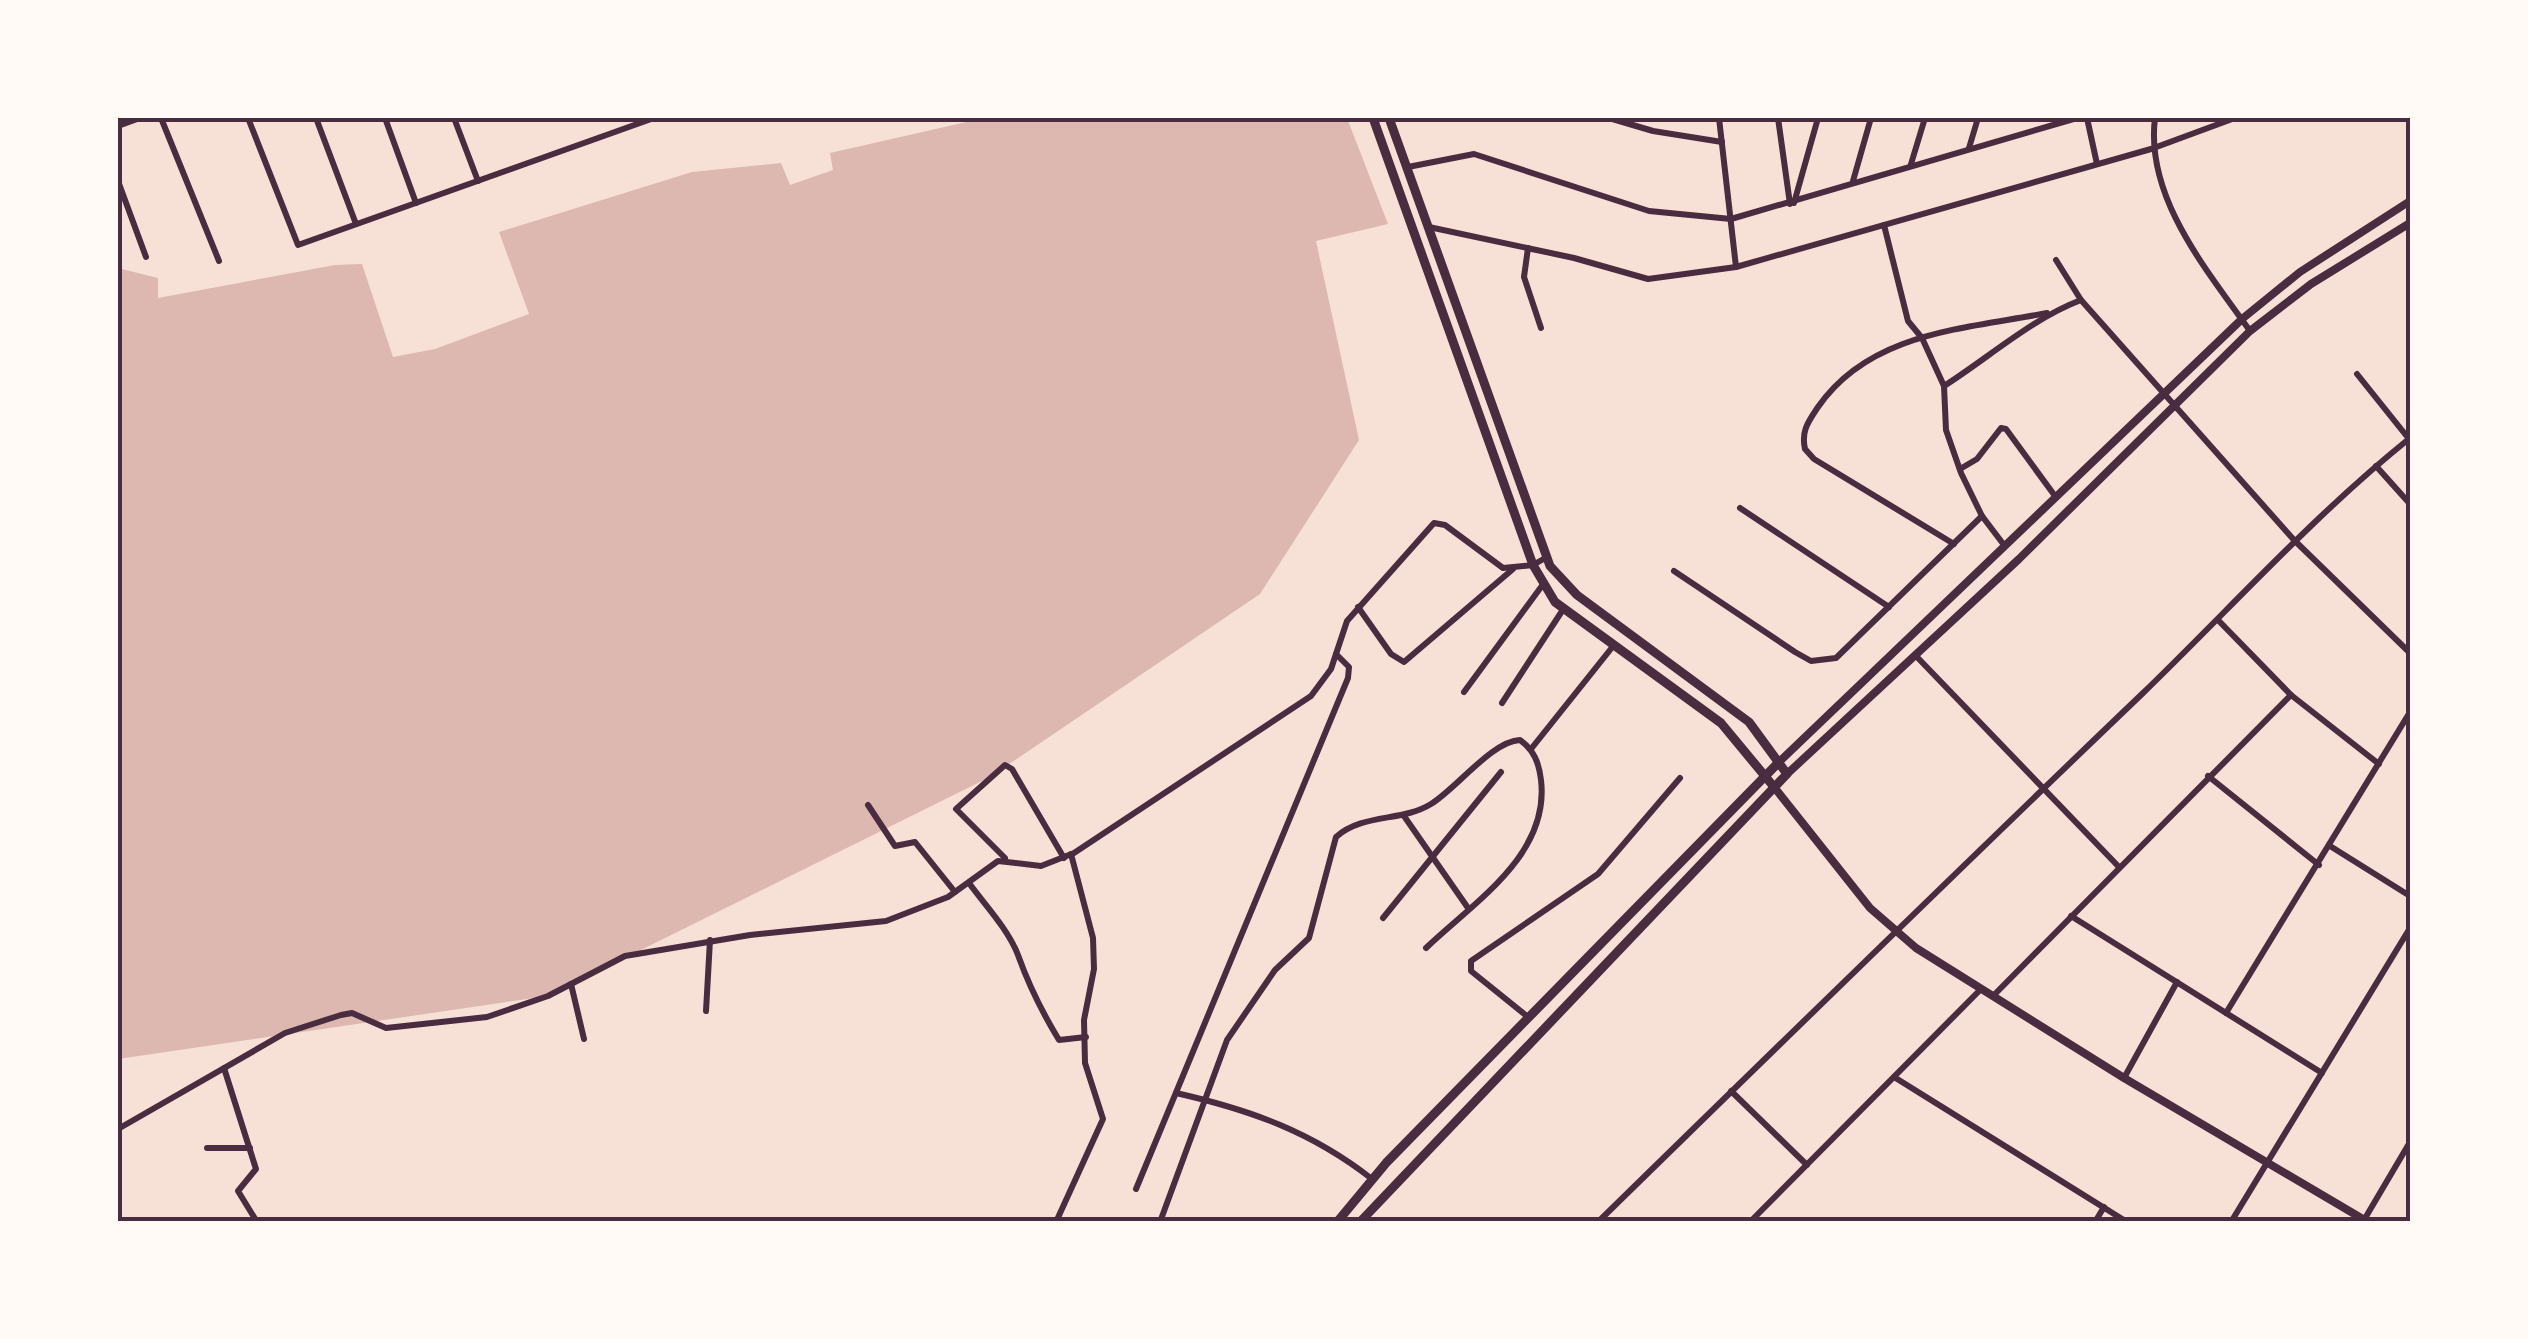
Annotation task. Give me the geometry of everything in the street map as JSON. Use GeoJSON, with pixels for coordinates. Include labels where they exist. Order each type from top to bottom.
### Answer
{"type":"FeatureCollection","features":[{"type":"Feature","properties":{"kind":"main road"},"geometry":{"type":"LineString","coordinates":[[1373,118],[1533,565],[1564,608],[1721,724],[1774,787]]}},
{"type":"Feature","properties":{"kind":"main road"},"geometry":{"type":"LineString","coordinates":[[1360,1222],[1788,774],[1749,722],[1577,595],[1547,557],[1389,118]]}},
{"type":"Feature","properties":{"kind":"main road"},"geometry":{"type":"LineString","coordinates":[[1338,1222],[1372,1179],[1779,762]]}},
{"type":"Feature","properties":{"kind":"street"},"geometry":{"type":"LineString","coordinates":[[118,126],[140,118]]}},
{"type":"Feature","properties":{"kind":"street"},"geometry":{"type":"LineString","coordinates":[[161,118],[219,261]]}},
{"type":"Feature","properties":{"kind":"street"},"geometry":{"type":"LineString","coordinates":[[248,118],[295,244],[302,245],[654,118]]}},
{"type":"Feature","properties":{"kind":"street"},"geometry":{"type":"LineString","coordinates":[[316,118],[356,224]]}},
{"type":"Feature","properties":{"kind":"street"},"geometry":{"type":"LineString","coordinates":[[386,118],[416,203]]}},
{"type":"Feature","properties":{"kind":"street"},"geometry":{"type":"LineString","coordinates":[[454,118],[478,181]]}},
{"type":"Feature","properties":{"kind":"street"},"geometry":{"type":"LineString","coordinates":[[612,118],[617,131]]}},
{"type":"Feature","properties":{"kind":"street"},"geometry":{"type":"LineString","coordinates":[[1609,118],[1653,131],[1722,142]]}},
{"type":"Feature","properties":{"kind":"street"},"geometry":{"type":"LineString","coordinates":[[1719,118],[1736,267]]}},
{"type":"Feature","properties":{"kind":"street"},"geometry":{"type":"LineString","coordinates":[[1778,118],[1792,204]]}},
{"type":"Feature","properties":{"kind":"street"},"geometry":{"type":"LineString","coordinates":[[1792,204],[1818,118]]}},
{"type":"Feature","properties":{"kind":"street"},"geometry":{"type":"LineString","coordinates":[[1853,181],[1871,118]]}},
{"type":"Feature","properties":{"kind":"street"},"geometry":{"type":"LineString","coordinates":[[1911,164],[1925,118]]}},
{"type":"Feature","properties":{"kind":"street"},"geometry":{"type":"LineString","coordinates":[[1969,148],[1978,118]]}},
{"type":"Feature","properties":{"kind":"street"},"geometry":{"type":"LineString","coordinates":[[2033,130],[2036,118]]}},
{"type":"Feature","properties":{"kind":"street"},"geometry":{"type":"LineString","coordinates":[[1408,168],[1474,154],[1650,212],[1731,219],[2077,118]]}},
{"type":"Feature","properties":{"kind":"street"},"geometry":{"type":"LineString","coordinates":[[2087,118],[2096,164]]}},
{"type":"Feature","properties":{"kind":"street"},"geometry":{"type":"LineString","coordinates":[[2154,118],[2151,149],[2166,200],[2250,331]]}},
{"type":"Feature","properties":{"kind":"street"},"geometry":{"type":"LineString","coordinates":[[1429,227],[1648,279],[1736,267],[2151,149],[2235,118]]}},
{"type":"Feature","properties":{"kind":"street"},"geometry":{"type":"LineString","coordinates":[[118,181],[146,257]]}},
{"type":"Feature","properties":{"kind":"street"},"geometry":{"type":"LineString","coordinates":[[1779,762],[2242,319],[2300,272],[2410,200]]}},
{"type":"Feature","properties":{"kind":"street"},"geometry":{"type":"LineString","coordinates":[[1788,774],[1917,657],[2179,406],[2250,331],[2311,284],[2410,223]]}},
{"type":"Feature","properties":{"kind":"street"},"geometry":{"type":"LineString","coordinates":[[1884,225],[1908,321],[1922,338],[1944,386],[1946,430],[1960,469],[1982,516],[2004,545]]}},
{"type":"Feature","properties":{"kind":"street"},"geometry":{"type":"LineString","coordinates":[[1528,248],[1524,276],[1541,328]]}},
{"type":"Feature","properties":{"kind":"street"},"geometry":{"type":"LineString","coordinates":[[2056,260],[2080,300],[2179,406],[2294,540],[2410,653]]}},
{"type":"Feature","properties":{"kind":"street"},"geometry":{"type":"LineString","coordinates":[[1954,544],[1814,459],[1803,438],[1804,428],[1852,368],[1922,338],[2047,312],[2080,300]]}},
{"type":"Feature","properties":{"kind":"street"},"geometry":{"type":"LineString","coordinates":[[1944,386],[2017,339],[2047,312]]}},
{"type":"Feature","properties":{"kind":"street"},"geometry":{"type":"LineString","coordinates":[[1598,1222],[1892,930],[2218,620],[2294,540],[2410,439],[2357,374]]}},
{"type":"Feature","properties":{"kind":"street"},"geometry":{"type":"LineString","coordinates":[[1960,469],[1978,459],[2001,428],[2006,429],[2055,496]]}},
{"type":"Feature","properties":{"kind":"street"},"geometry":{"type":"LineString","coordinates":[[2376,466],[2410,504]]}},
{"type":"Feature","properties":{"kind":"street"},"geometry":{"type":"LineString","coordinates":[[1740,508],[1889,607]]}},
{"type":"Feature","properties":{"kind":"street"},"geometry":{"type":"LineString","coordinates":[[1674,571],[1811,661],[1836,658],[1982,516]]}},
{"type":"Feature","properties":{"kind":"street"},"geometry":{"type":"LineString","coordinates":[[1056,1222],[1103,1119],[1085,1064],[1084,1020],[1094,969],[1093,938],[1068,856],[1012,769],[1005,765],[956,810],[1005,858],[1035,866],[1068,856],[1302,704],[1324,681],[1343,628],[1434,523],[1444,525],[1498,565],[1513,569],[1547,557]]}},
{"type":"Feature","properties":{"kind":"street"},"geometry":{"type":"LineString","coordinates":[[1358,608],[1391,654],[1404,662],[1513,569]]}},
{"type":"Feature","properties":{"kind":"street"},"geometry":{"type":"LineString","coordinates":[[1464,692],[1544,583]]}},
{"type":"Feature","properties":{"kind":"street"},"geometry":{"type":"LineString","coordinates":[[1502,703],[1564,608]]}},
{"type":"Feature","properties":{"kind":"street"},"geometry":{"type":"LineString","coordinates":[[2218,620],[2292,695],[2378,764]]}},
{"type":"Feature","properties":{"kind":"street"},"geometry":{"type":"LineString","coordinates":[[1531,749],[1614,645]]}},
{"type":"Feature","properties":{"kind":"street"},"geometry":{"type":"LineString","coordinates":[[1136,1189],[1252,920],[1293,807],[1348,678],[1349,667],[1336,654]]}},
{"type":"Feature","properties":{"kind":"street"},"geometry":{"type":"LineString","coordinates":[[1917,657],[2045,786],[2119,868]]}},
{"type":"Feature","properties":{"kind":"street"},"geometry":{"type":"LineString","coordinates":[[1992,996],[2292,695]]}},
{"type":"Feature","properties":{"kind":"street"},"geometry":{"type":"LineString","coordinates":[[2226,1013],[2410,712]]}},
{"type":"Feature","properties":{"kind":"street"},"geometry":{"type":"LineString","coordinates":[[1160,1222],[1234,1026],[1275,970],[1308,938],[1336,837],[1372,820],[1404,816],[1437,800],[1508,742],[1520,740],[1531,749],[1542,790],[1532,834],[1510,872],[1426,948]]}},
{"type":"Feature","properties":{"kind":"street"},"geometry":{"type":"LineString","coordinates":[[1383,918],[1501,772]]}},
{"type":"Feature","properties":{"kind":"street"},"geometry":{"type":"LineString","coordinates":[[2208,776],[2319,865]]}},
{"type":"Feature","properties":{"kind":"street"},"geometry":{"type":"LineString","coordinates":[[1528,1017],[1472,971],[1471,960],[1598,874],[1680,778]]}},
{"type":"Feature","properties":{"kind":"street"},"geometry":{"type":"LineString","coordinates":[[1774,787],[1855,891],[1892,930],[2124,1078],[2365,1221],[2410,1142]]}},
{"type":"Feature","properties":{"kind":"street"},"geometry":{"type":"LineString","coordinates":[[868,805],[895,846],[915,842],[955,892]]}},
{"type":"Feature","properties":{"kind":"street"},"geometry":{"type":"LineString","coordinates":[[1404,816],[1468,908]]}},
{"type":"Feature","properties":{"kind":"street"},"geometry":{"type":"LineString","coordinates":[[2330,846],[2410,896]]}},
{"type":"Feature","properties":{"kind":"street"},"geometry":{"type":"LineString","coordinates":[[118,1129],[286,1033],[346,1014],[386,1028],[422,1020],[466,1021],[519,1008],[625,956],[710,940],[879,923],[955,892],[1005,858]]}},
{"type":"Feature","properties":{"kind":"street"},"geometry":{"type":"LineString","coordinates":[[968,882],[1018,955],[1021,975],[1059,1040],[1086,1037]]}},
{"type":"Feature","properties":{"kind":"street"},"geometry":{"type":"LineString","coordinates":[[2072,916],[2322,1073]]}},
{"type":"Feature","properties":{"kind":"street"},"geometry":{"type":"LineString","coordinates":[[2230,1222],[2410,928]]}},
{"type":"Feature","properties":{"kind":"street"},"geometry":{"type":"LineString","coordinates":[[706,1011],[710,940]]}},
{"type":"Feature","properties":{"kind":"street"},"geometry":{"type":"LineString","coordinates":[[2124,1078],[2177,982]]}},
{"type":"Feature","properties":{"kind":"street"},"geometry":{"type":"LineString","coordinates":[[571,984],[584,1039]]}},
{"type":"Feature","properties":{"kind":"street"},"geometry":{"type":"LineString","coordinates":[[1750,1222],[1982,988]]}},
{"type":"Feature","properties":{"kind":"street"},"geometry":{"type":"LineString","coordinates":[[224,1068],[257,1172],[238,1188],[257,1222]]}},
{"type":"Feature","properties":{"kind":"street"},"geometry":{"type":"LineString","coordinates":[[1894,1077],[2127,1222]]}},
{"type":"Feature","properties":{"kind":"street"},"geometry":{"type":"LineString","coordinates":[[1731,1091],[1806,1166]]}},
{"type":"Feature","properties":{"kind":"street"},"geometry":{"type":"LineString","coordinates":[[1176,1093],[1298,1130],[1372,1179]]}},
{"type":"Feature","properties":{"kind":"street"},"geometry":{"type":"LineString","coordinates":[[207,1148],[250,1148]]}},
{"type":"Feature","properties":{"kind":"street"},"geometry":{"type":"LineString","coordinates":[[2095,1222],[2104,1207]]}},
{"type":"Feature","properties":{"kind":"shaded area"},"geometry":{"type":"Polygon","coordinates":[[[984,118],[1347,118],[1388,224],[1316,241],[1359,440],[1260,594],[990,777],[548,996],[118,1059],[118,268],[158,278],[158,298],[335,265],[362,264],[393,357],[435,349],[529,314],[499,232],[692,172],[781,163],[790,185],[833,170],[830,153],[984,118]]]}}]}
